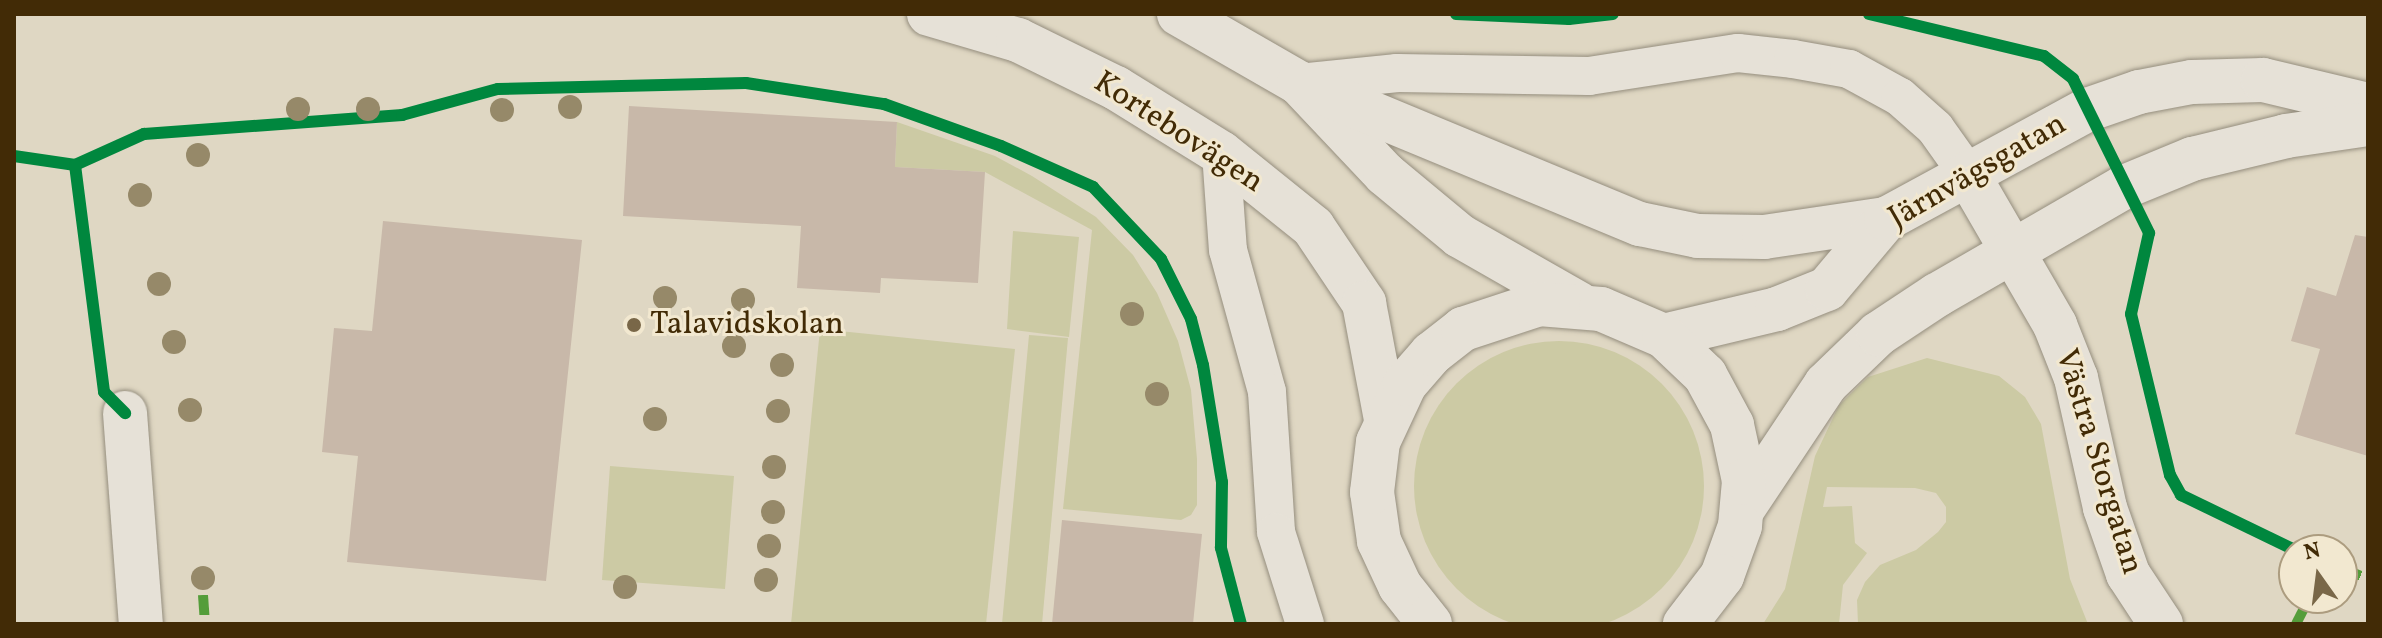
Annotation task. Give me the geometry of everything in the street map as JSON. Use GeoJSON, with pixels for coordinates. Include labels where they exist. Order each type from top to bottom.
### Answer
{"type":"FeatureCollection","features":[{"type":"Feature","properties":{"kind":"street","name":"Kortebovägen"},"geometry":{"type":"LineString","coordinates":[[929,14],[1018,40],[1116,88],[1221,153],[1313,227],[1347,271],[1364,303],[1386,419]]}},
{"type":"Feature","properties":{"kind":"street"},"geometry":{"type":"LineString","coordinates":[[1179,14],[1299,83],[1640,224],[1698,236],[1764,237],[1886,219]]}},
{"type":"Feature","properties":{"kind":"street","name":"Järnvägsgatan"},"geometry":{"type":"LineString","coordinates":[[1664,336],[1777,309],[1827,289],[1886,219],[2087,110],[2139,92],[2192,82],[2263,80],[2368,105]]}},
{"type":"Feature","properties":{"kind":"street"},"geometry":{"type":"LineString","coordinates":[[1299,83],[1385,174],[1460,236],[1579,304]]}},
{"type":"Feature","properties":{"kind":"street"},"geometry":{"type":"LineString","coordinates":[[1742,510],[1826,384],[1878,334],[2124,187],[2192,159],[2286,136],[2368,124]]}},
{"type":"Feature","properties":{"kind":"street","name":"Västra Storgatan"},"geometry":{"type":"LineString","coordinates":[[1967,173],[2055,325],[2076,378],[2128,574],[2161,624]]}},
{"type":"Feature","properties":{"kind":"street"},"geometry":{"type":"LineString","coordinates":[[1430,624],[1388,564],[1374,516],[1374,467],[1386,419],[1405,384],[1463,329],[1539,304],[1579,304],[1623,315],[1664,336],[1705,375],[1732,425],[1744,481],[1742,510],[1730,560],[1696,617]]}},
{"type":"Feature","properties":{"kind":"street"},"geometry":{"type":"LineString","coordinates":[[125,413],[141,624]]}},
{"type":"Feature","properties":{"kind":"lane"},"geometry":{"type":"LineString","coordinates":[[1299,83],[1397,73],[1589,76],[1738,53],[1793,59],[1849,69],[1900,97],[1935,128],[1967,173]]}},
{"type":"Feature","properties":{"kind":"lane"},"geometry":{"type":"LineString","coordinates":[[1221,153],[1228,250],[1267,392],[1276,532],[1305,624]]}},
{"type":"Feature","properties":{"kind":"shaded area"},"geometry":{"type":"Polygon","coordinates":[[[897,122],[995,156],[1032,176],[1096,217],[1133,255],[1157,293],[1178,341],[1191,390],[1197,505],[1191,515],[1181,520],[1063,509],[1092,230],[985,172],[895,167],[897,122]]]}},
{"type":"Feature","properties":{"kind":"shaded area"},"geometry":{"type":"Polygon","coordinates":[[[1013,231],[1079,237],[1069,337],[1007,329],[1013,231]]]}},
{"type":"Feature","properties":{"kind":"shaded area"},"geometry":{"type":"Polygon","coordinates":[[[820,329],[1015,349],[986,624],[791,624],[820,329]]]}},
{"type":"Feature","properties":{"kind":"shaded area"},"geometry":{"type":"Polygon","coordinates":[[[1029,335],[1068,338],[1042,624],[1002,624],[1029,335]]]}},
{"type":"Feature","properties":{"kind":"shaded area"},"geometry":{"type":"Polygon","coordinates":[[[1559,341],[1601,347],[1627,358],[1651,374],[1671,394],[1687,418],[1698,444],[1704,486],[1698,528],[1687,554],[1671,578],[1651,598],[1627,614],[1601,625],[1559,631],[1517,625],[1491,614],[1467,598],[1447,578],[1431,554],[1420,528],[1414,486],[1420,444],[1431,418],[1447,394],[1467,374],[1491,358],[1517,347],[1559,341]]]}},
{"type":"Feature","properties":{"kind":"shaded area"},"geometry":{"type":"Polygon","coordinates":[[[1927,358],[1999,376],[2025,397],[2041,424],[2070,579],[2088,624],[1858,624],[1857,600],[1865,582],[1880,565],[1916,550],[1938,532],[1946,522],[1946,507],[1936,493],[1915,488],[1827,487],[1823,507],[1852,506],[1855,543],[1867,553],[1843,585],[1839,624],[1763,624],[1785,589],[1815,456],[1839,405],[1868,377],[1927,358]]]}},
{"type":"Feature","properties":{"kind":"shaded area"},"geometry":{"type":"Polygon","coordinates":[[[610,466],[734,476],[725,589],[602,580],[610,466]]]}},
{"type":"Feature","properties":{"kind":"building"},"geometry":{"type":"Polygon","coordinates":[[[629,106],[897,122],[895,167],[985,172],[978,283],[881,278],[880,293],[797,288],[801,226],[623,216],[629,106]]]}},
{"type":"Feature","properties":{"kind":"building"},"geometry":{"type":"Polygon","coordinates":[[[383,221],[582,240],[546,581],[347,562],[358,456],[322,452],[334,328],[372,331],[383,221]]]}},
{"type":"Feature","properties":{"kind":"building"},"geometry":{"type":"Polygon","coordinates":[[[2355,235],[2368,237],[2368,456],[2295,434],[2320,349],[2291,341],[2307,287],[2336,296],[2355,235]]]}},
{"type":"Feature","properties":{"kind":"building"},"geometry":{"type":"Polygon","coordinates":[[[1062,520],[1202,534],[1193,624],[1052,624],[1062,520]]]}},
{"type":"Feature","properties":{"kind":"marked path"},"geometry":{"type":"LineString","coordinates":[[2358,575],[2368,579]]}},
{"type":"Feature","properties":{"kind":"marked path"},"geometry":{"type":"LineString","coordinates":[[203,595],[205,624]]}},
{"type":"Feature","properties":{"kind":"marked path"},"geometry":{"type":"LineString","coordinates":[[2296,624],[2301,614]]}},
{"type":"Feature","properties":{"kind":"cycle path"},"geometry":{"type":"LineString","coordinates":[[1456,14],[1569,19],[1613,14]]}},
{"type":"Feature","properties":{"kind":"cycle path"},"geometry":{"type":"LineString","coordinates":[[1869,14],[2044,56],[2073,79],[2149,233],[2131,314],[2170,475],[2181,495],[2278,542]]}},
{"type":"Feature","properties":{"kind":"cycle path"},"geometry":{"type":"LineString","coordinates":[[14,156],[75,165],[144,134],[402,115],[498,89],[746,83],[884,104],[1001,146],[1093,187],[1161,259],[1191,319],[1203,365],[1222,482],[1221,548],[1241,624]]}},
{"type":"Feature","properties":{"kind":"cycle path"},"geometry":{"type":"LineString","coordinates":[[75,165],[104,392],[125,413]]}},
{"type":"Feature","properties":{"kind":"place","name":"Talavidskolan"},"geometry":{"type":"Point","coordinates":[634,325]}}]}
